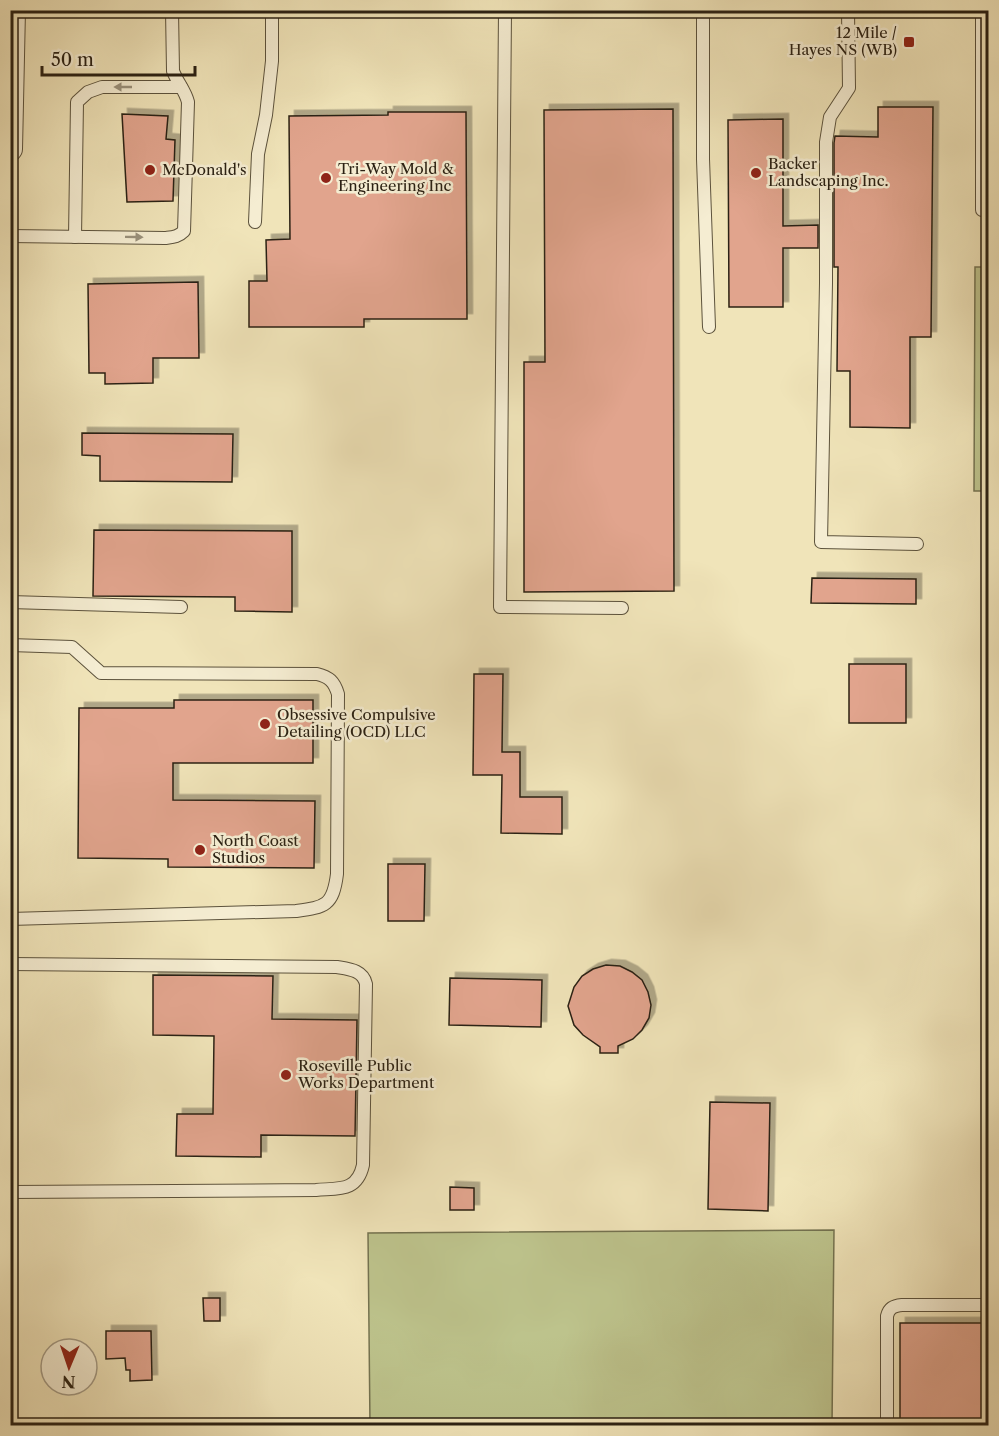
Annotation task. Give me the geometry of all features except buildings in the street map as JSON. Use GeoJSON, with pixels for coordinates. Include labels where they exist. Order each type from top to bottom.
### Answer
{"type":"FeatureCollection","features":[{"type":"Feature","properties":{"kind":"street"},"geometry":{"type":"LineString","coordinates":[[10,149],[13,10]]}},
{"type":"Feature","properties":{"kind":"lane"},"geometry":{"type":"LineString","coordinates":[[10,236],[176,237],[184,231],[188,102],[173,71],[172,10]]}},
{"type":"Feature","properties":{"kind":"lane"},"geometry":{"type":"LineString","coordinates":[[255,222],[258,154],[266,114],[272,61],[272,10]]}},
{"type":"Feature","properties":{"kind":"lane"},"geometry":{"type":"LineString","coordinates":[[505,10],[500,607],[622,608]]}},
{"type":"Feature","properties":{"kind":"lane"},"geometry":{"type":"LineString","coordinates":[[703,10],[703,159],[709,327]]}},
{"type":"Feature","properties":{"kind":"lane"},"geometry":{"type":"LineString","coordinates":[[848,10],[849,88],[830,117],[826,142],[821,542],[917,544]]}},
{"type":"Feature","properties":{"kind":"lane"},"geometry":{"type":"LineString","coordinates":[[982,10],[982,210],[988,210]]}},
{"type":"Feature","properties":{"kind":"lane"},"geometry":{"type":"LineString","coordinates":[[75,237],[77,102],[88,92],[102,87],[181,87]]}},
{"type":"Feature","properties":{"kind":"lane"},"geometry":{"type":"LineString","coordinates":[[10,602],[181,607]]}},
{"type":"Feature","properties":{"kind":"lane"},"geometry":{"type":"LineString","coordinates":[[10,645],[72,647],[101,673],[317,674],[332,680],[338,694],[338,705],[336,874],[335,892],[328,903],[316,908],[296,911],[10,919]]}},
{"type":"Feature","properties":{"kind":"lane"},"geometry":{"type":"LineString","coordinates":[[10,964],[337,967],[356,971],[366,980],[363,1166],[361,1175],[350,1186],[316,1190],[10,1192]]}},
{"type":"Feature","properties":{"kind":"lane"},"geometry":{"type":"LineString","coordinates":[[887,1425],[887,1316],[889,1310],[894,1306],[902,1305],[988,1305]]}},
{"type":"Feature","properties":{"kind":"green space"},"geometry":{"type":"Polygon","coordinates":[[[975,267],[988,267],[988,491],[974,491],[975,267]]]}},
{"type":"Feature","properties":{"kind":"green space"},"geometry":{"type":"Polygon","coordinates":[[[834,1230],[832,1425],[370,1425],[368,1233],[834,1230]]]}},
{"type":"Feature","properties":{"kind":"place","name":"12 Mile / Hayes NS (WB)"},"geometry":{"type":"Point","coordinates":[909,42]}},
{"type":"Feature","properties":{"kind":"place","name":"McDonald's"},"geometry":{"type":"Point","coordinates":[150,170]}},
{"type":"Feature","properties":{"kind":"place","name":"Backer Landscaping Inc."},"geometry":{"type":"Point","coordinates":[756,173]}},
{"type":"Feature","properties":{"kind":"place","name":"Tri-Way Mold & Engineering Inc"},"geometry":{"type":"Point","coordinates":[326,178]}},
{"type":"Feature","properties":{"kind":"place","name":"Obsessive Compulsive Detailing (OCD) LLC"},"geometry":{"type":"Point","coordinates":[265,724]}},
{"type":"Feature","properties":{"kind":"place","name":"North Coast Studios"},"geometry":{"type":"Point","coordinates":[200,850]}},
{"type":"Feature","properties":{"kind":"place","name":"Roseville Public Works Department"},"geometry":{"type":"Point","coordinates":[286,1075]}}]}
